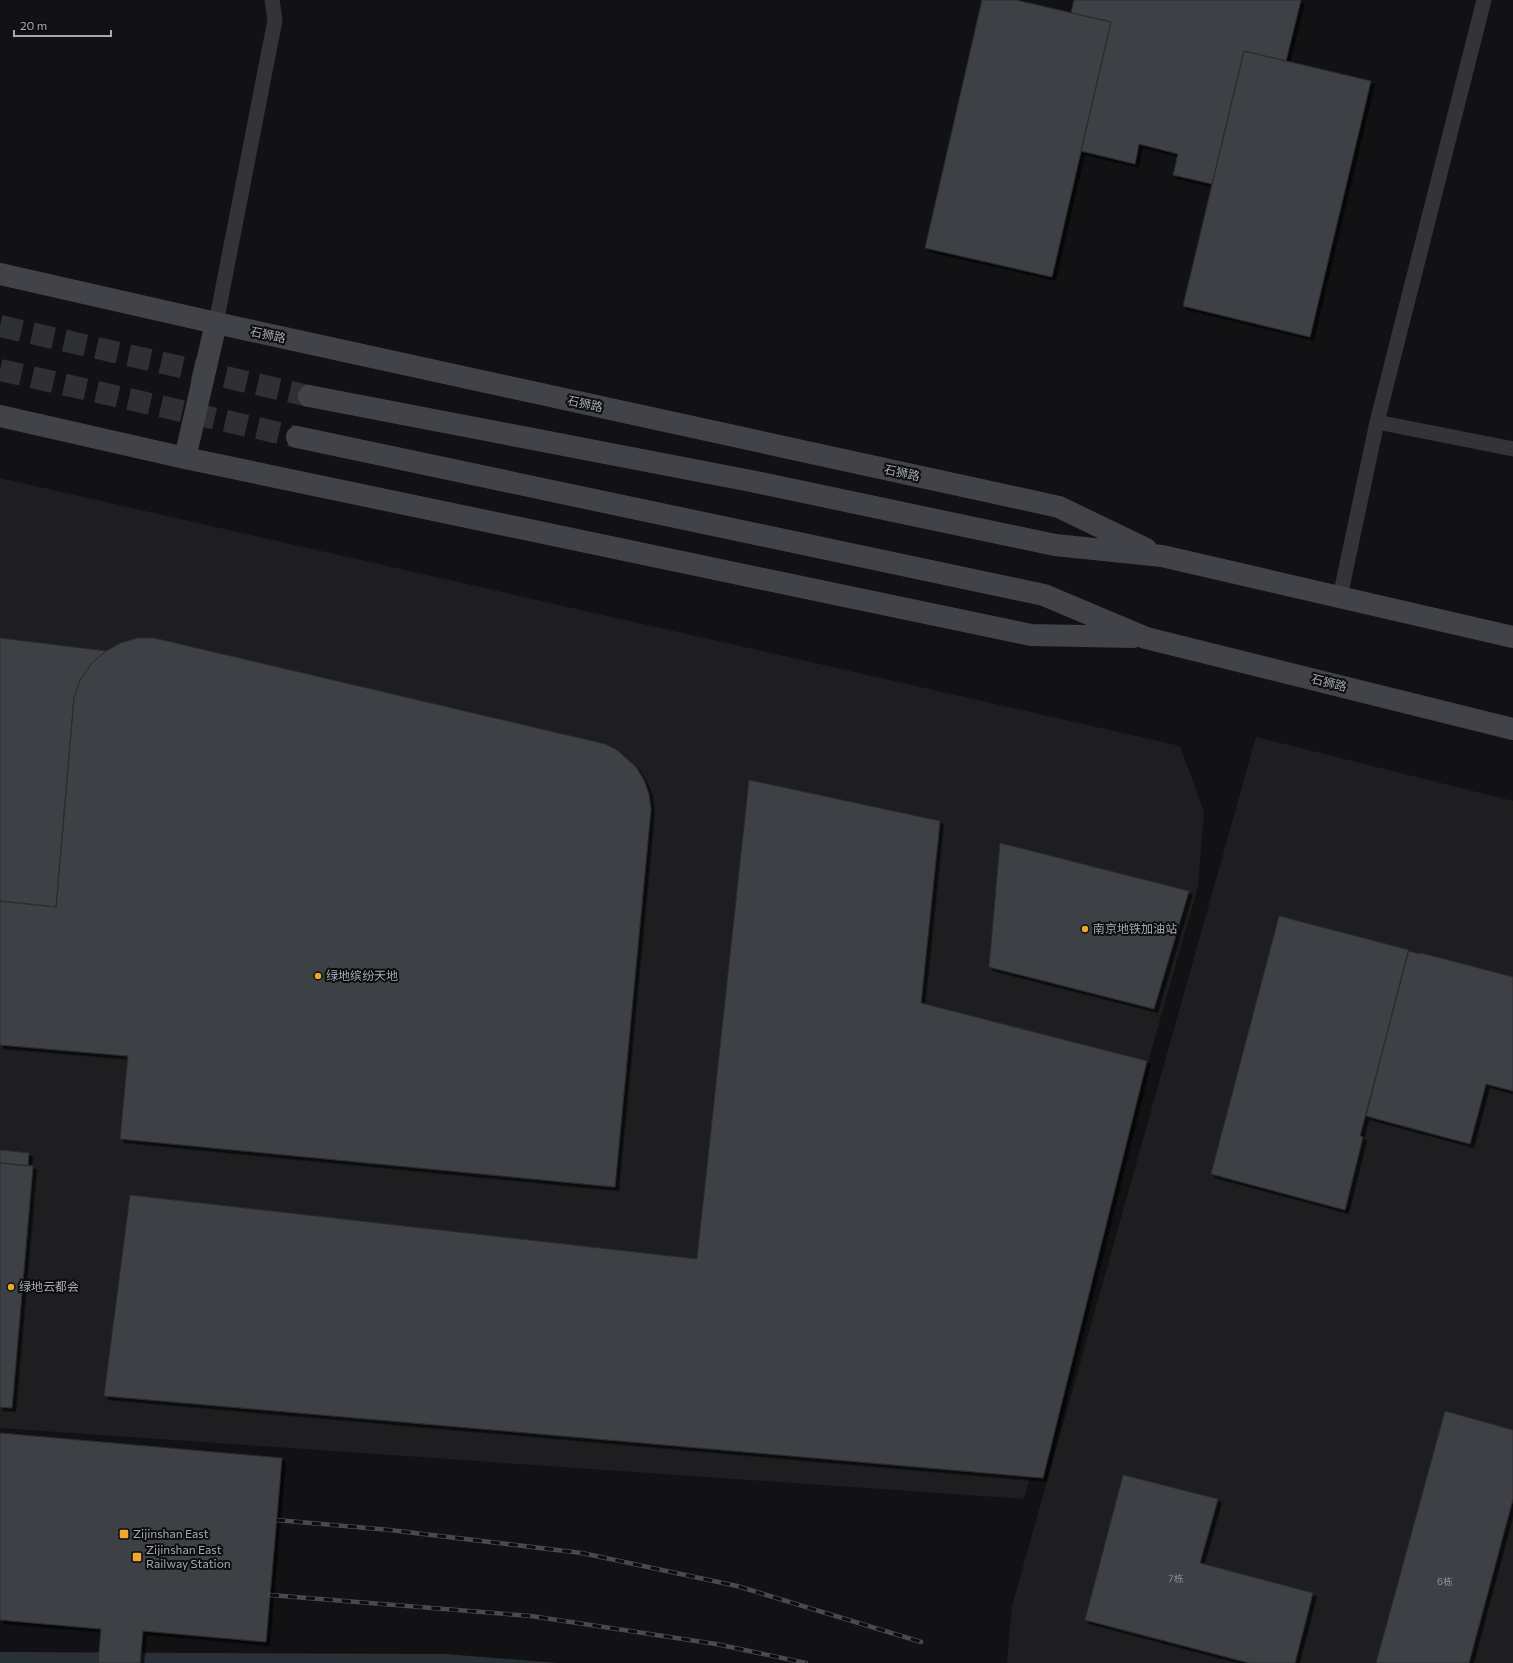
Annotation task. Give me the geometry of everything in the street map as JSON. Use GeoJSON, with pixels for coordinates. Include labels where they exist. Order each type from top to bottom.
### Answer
{"type":"FeatureCollection","features":[{"type":"Feature","properties":{"kind":"street","name":"石狮路"},"geometry":{"type":"LineString","coordinates":[[0,274],[216,323],[1059,507],[1162,556]]}},
{"type":"Feature","properties":{"kind":"street"},"geometry":{"type":"LineString","coordinates":[[185,458],[216,323]]}},
{"type":"Feature","properties":{"kind":"street","name":"石狮路"},"geometry":{"type":"LineString","coordinates":[[309,396],[750,481],[1055,544],[1162,556],[1513,637]]}},
{"type":"Feature","properties":{"kind":"street","name":"石狮路"},"geometry":{"type":"LineString","coordinates":[[0,416],[185,458],[1032,635],[1146,638]]}},
{"type":"Feature","properties":{"kind":"street","name":"石狮路"},"geometry":{"type":"LineString","coordinates":[[297,437],[1044,596],[1146,638],[1513,729]]}},
{"type":"Feature","properties":{"kind":"lane"},"geometry":{"type":"LineString","coordinates":[[216,323],[275,20],[272,0]]}},
{"type":"Feature","properties":{"kind":"lane"},"geometry":{"type":"LineString","coordinates":[[1340,597],[1377,422],[1484,0]]}},
{"type":"Feature","properties":{"kind":"lane"},"geometry":{"type":"LineString","coordinates":[[1377,422],[1513,449]]}},
{"type":"Feature","properties":{"kind":"shaded area","name":"绿地云都会"},"geometry":{"type":"Polygon","coordinates":[[[0,478],[1180,746],[1204,812],[1198,886],[1024,1499],[0,1428],[0,478]]]}},
{"type":"Feature","properties":{"kind":"shaded area"},"geometry":{"type":"Polygon","coordinates":[[[1256,737],[1513,801],[1513,1663],[1007,1663],[1012,1606],[1256,737]]]}},
{"type":"Feature","properties":{"kind":"shaded area"},"geometry":{"type":"Polygon","coordinates":[[[0,1652],[445,1654],[559,1663],[0,1663],[0,1652]]]}},
{"type":"Feature","properties":{"kind":"building"},"geometry":{"type":"Polygon","coordinates":[[[982,0],[1016,0],[1111,22],[1052,277],[925,248],[982,0]]]}},
{"type":"Feature","properties":{"kind":"building"},"geometry":{"type":"Polygon","coordinates":[[[1074,0],[1301,0],[1286,61],[1244,51],[1212,184],[1173,175],[1178,154],[1139,144],[1135,164],[1081,151],[1111,22],[1071,13],[1074,0]]]}},
{"type":"Feature","properties":{"kind":"building"},"geometry":{"type":"Polygon","coordinates":[[[1244,51],[1371,81],[1310,337],[1183,306],[1244,51]]]}},
{"type":"Feature","properties":{"kind":"building"},"geometry":{"type":"Polygon","coordinates":[[[0,638],[106,651],[91,664],[80,680],[74,698],[56,907],[0,901],[0,638]]]}},
{"type":"Feature","properties":{"kind":"building","name":"绿地缤纷天地"},"geometry":{"type":"Polygon","coordinates":[[[138,638],[154,638],[605,744],[617,750],[636,767],[644,780],[649,794],[651,809],[615,1187],[120,1139],[128,1056],[0,1045],[0,901],[56,907],[74,698],[80,680],[91,664],[106,651],[121,643],[138,638]]]}},
{"type":"Feature","properties":{"kind":"building"},"geometry":{"type":"Polygon","coordinates":[[[749,780],[940,821],[921,1003],[1147,1061],[1043,1478],[104,1396],[130,1195],[697,1259],[749,780]]]}},
{"type":"Feature","properties":{"kind":"building","name":"南京地铁加油站"},"geometry":{"type":"Polygon","coordinates":[[[1000,843],[1189,891],[1154,1009],[989,967],[1000,843]]]}},
{"type":"Feature","properties":{"kind":"building"},"geometry":{"type":"Polygon","coordinates":[[[1279,916],[1409,950],[1360,1136],[1363,1137],[1345,1210],[1211,1174],[1279,916]]]}},
{"type":"Feature","properties":{"kind":"building"},"geometry":{"type":"Polygon","coordinates":[[[1408,951],[1513,977],[1513,1091],[1486,1084],[1470,1144],[1366,1116],[1408,951]]]}},
{"type":"Feature","properties":{"kind":"building"},"geometry":{"type":"Polygon","coordinates":[[[0,1150],[29,1153],[28,1166],[0,1163],[0,1150]]]}},
{"type":"Feature","properties":{"kind":"building","name":"绿地云都会"},"geometry":{"type":"Polygon","coordinates":[[[0,1163],[33,1166],[12,1408],[0,1407],[0,1163]]]}},
{"type":"Feature","properties":{"kind":"building"},"geometry":{"type":"Polygon","coordinates":[[[1445,1411],[1513,1430],[1513,1499],[1469,1663],[1376,1663],[1445,1411]]]}},
{"type":"Feature","properties":{"kind":"building","name":"Zijinshan East Railway Station"},"geometry":{"type":"Polygon","coordinates":[[[0,1433],[282,1458],[266,1642],[143,1631],[140,1663],[98,1663],[101,1629],[0,1620],[0,1433]]]}},
{"type":"Feature","properties":{"kind":"building"},"geometry":{"type":"Polygon","coordinates":[[[1123,1475],[1218,1499],[1200,1563],[1313,1593],[1295,1663],[1249,1663],[1085,1620],[1123,1475]]]}},
{"type":"Feature","properties":{"kind":"tunnel"},"geometry":{"type":"LineString","coordinates":[[0,326],[309,396]]}},
{"type":"Feature","properties":{"kind":"tunnel"},"geometry":{"type":"LineString","coordinates":[[0,370],[297,437]]}},
{"type":"Feature","properties":{"kind":"railway"},"geometry":{"type":"LineString","coordinates":[[276,1520],[390,1530],[582,1553],[737,1586],[921,1642]]}},
{"type":"Feature","properties":{"kind":"railway"},"geometry":{"type":"LineString","coordinates":[[270,1595],[531,1616],[716,1644],[806,1663]]}},
{"type":"Feature","properties":{"kind":"place","name":"南京地铁加油站"},"geometry":{"type":"Point","coordinates":[1085,929]}},
{"type":"Feature","properties":{"kind":"place","name":"绿地缤纷天地"},"geometry":{"type":"Point","coordinates":[318,976]}},
{"type":"Feature","properties":{"kind":"place","name":"绿地云都会"},"geometry":{"type":"Point","coordinates":[11,1287]}},
{"type":"Feature","properties":{"kind":"place","name":"Zijinshan East"},"geometry":{"type":"Point","coordinates":[124,1534]}},
{"type":"Feature","properties":{"kind":"place","name":"Zijinshan East Railway Station"},"geometry":{"type":"Point","coordinates":[137,1557]}}]}
